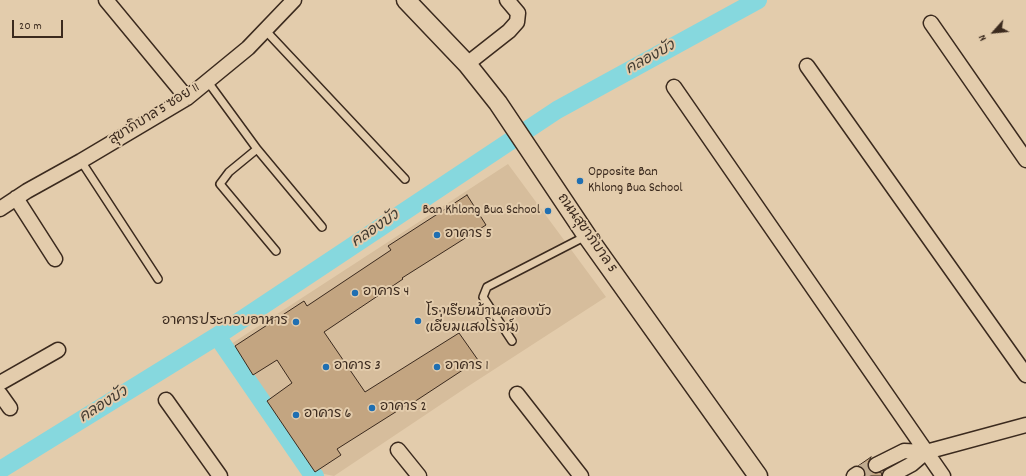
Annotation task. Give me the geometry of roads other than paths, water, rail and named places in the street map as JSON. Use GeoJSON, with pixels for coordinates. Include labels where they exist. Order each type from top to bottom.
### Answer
{"type":"FeatureCollection","features":[{"type":"Feature","properties":{"kind":"street"},"geometry":{"type":"LineString","coordinates":[[106,0],[187,98]]}},
{"type":"Feature","properties":{"kind":"street","name":"สุขาภิบาล 5 ซอย 11"},"geometry":{"type":"LineString","coordinates":[[0,209],[16,198],[187,98],[248,48],[266,31],[294,0]]}},
{"type":"Feature","properties":{"kind":"street","name":"ถนนสุขาภิบาล 5"},"geometry":{"type":"LineString","coordinates":[[406,0],[467,64],[498,103],[586,236],[758,476]]}},
{"type":"Feature","properties":{"kind":"street"},"geometry":{"type":"LineString","coordinates":[[467,64],[509,31],[517,22],[518,13],[508,0]]}},
{"type":"Feature","properties":{"kind":"street"},"geometry":{"type":"LineString","coordinates":[[931,23],[1026,160]]}},
{"type":"Feature","properties":{"kind":"street"},"geometry":{"type":"LineString","coordinates":[[807,66],[1026,375]]}},
{"type":"Feature","properties":{"kind":"street"},"geometry":{"type":"LineString","coordinates":[[674,87],[943,476]]}},
{"type":"Feature","properties":{"kind":"street"},"geometry":{"type":"LineString","coordinates":[[16,198],[55,259]]}},
{"type":"Feature","properties":{"kind":"street"},"geometry":{"type":"LineString","coordinates":[[0,384],[58,350]]}},
{"type":"Feature","properties":{"kind":"street"},"geometry":{"type":"LineString","coordinates":[[0,394],[10,408]]}},
{"type":"Feature","properties":{"kind":"street"},"geometry":{"type":"LineString","coordinates":[[517,394],[581,476]]}},
{"type":"Feature","properties":{"kind":"street"},"geometry":{"type":"LineString","coordinates":[[166,400],[220,476]]}},
{"type":"Feature","properties":{"kind":"street"},"geometry":{"type":"LineString","coordinates":[[876,464],[904,451],[926,452],[1026,425]]}},
{"type":"Feature","properties":{"kind":"street"},"geometry":{"type":"LineString","coordinates":[[398,450],[419,476]]}},
{"type":"Feature","properties":{"kind":"street"},"geometry":{"type":"LineString","coordinates":[[890,476],[912,464],[926,452]]}},
{"type":"Feature","properties":{"kind":"lane"},"geometry":{"type":"LineString","coordinates":[[266,31],[405,179]]}},
{"type":"Feature","properties":{"kind":"lane"},"geometry":{"type":"LineString","coordinates":[[208,82],[257,149],[322,228]]}},
{"type":"Feature","properties":{"kind":"lane"},"geometry":{"type":"LineString","coordinates":[[257,149],[229,172],[220,184],[276,251]]}},
{"type":"Feature","properties":{"kind":"lane"},"geometry":{"type":"LineString","coordinates":[[81,161],[158,279]]}},
{"type":"Feature","properties":{"kind":"lane"},"geometry":{"type":"LineString","coordinates":[[512,341],[483,297],[487,287],[586,236]]}},
{"type":"Feature","properties":{"kind":"waterway","name":"คลองบัว"},"geometry":{"type":"LineString","coordinates":[[0,470],[217,336],[557,110],[758,0]]}},
{"type":"Feature","properties":{"kind":"waterway"},"geometry":{"type":"LineString","coordinates":[[217,336],[312,474],[315,476]]}},
{"type":"Feature","properties":{"kind":"tunnel"},"geometry":{"type":"LineString","coordinates":[[857,474],[876,465]]}},
{"type":"Feature","properties":{"kind":"place","name":"Opposite Ban Khlong Bua School"},"geometry":{"type":"Point","coordinates":[580,181]}},
{"type":"Feature","properties":{"kind":"place","name":"Ban Khlong Bua School"},"geometry":{"type":"Point","coordinates":[548,211]}},
{"type":"Feature","properties":{"kind":"place","name":"อาคาร 5"},"geometry":{"type":"Point","coordinates":[437,235]}},
{"type":"Feature","properties":{"kind":"place","name":"อาคาร 4"},"geometry":{"type":"Point","coordinates":[355,293]}},
{"type":"Feature","properties":{"kind":"place","name":"โรงเรียนบ้านคลองบัว (เอี่ยมแสงโรจน์)"},"geometry":{"type":"Point","coordinates":[418,321]}},
{"type":"Feature","properties":{"kind":"place","name":"อาคารประกอบอาหาร"},"geometry":{"type":"Point","coordinates":[296,322]}},
{"type":"Feature","properties":{"kind":"place","name":"อาคาร 3"},"geometry":{"type":"Point","coordinates":[326,367]}},
{"type":"Feature","properties":{"kind":"place","name":"อาคาร 1"},"geometry":{"type":"Point","coordinates":[437,367]}},
{"type":"Feature","properties":{"kind":"place","name":"อาคาร 2"},"geometry":{"type":"Point","coordinates":[372,408]}},
{"type":"Feature","properties":{"kind":"place","name":"อาคาร 6"},"geometry":{"type":"Point","coordinates":[296,415]}}]}
